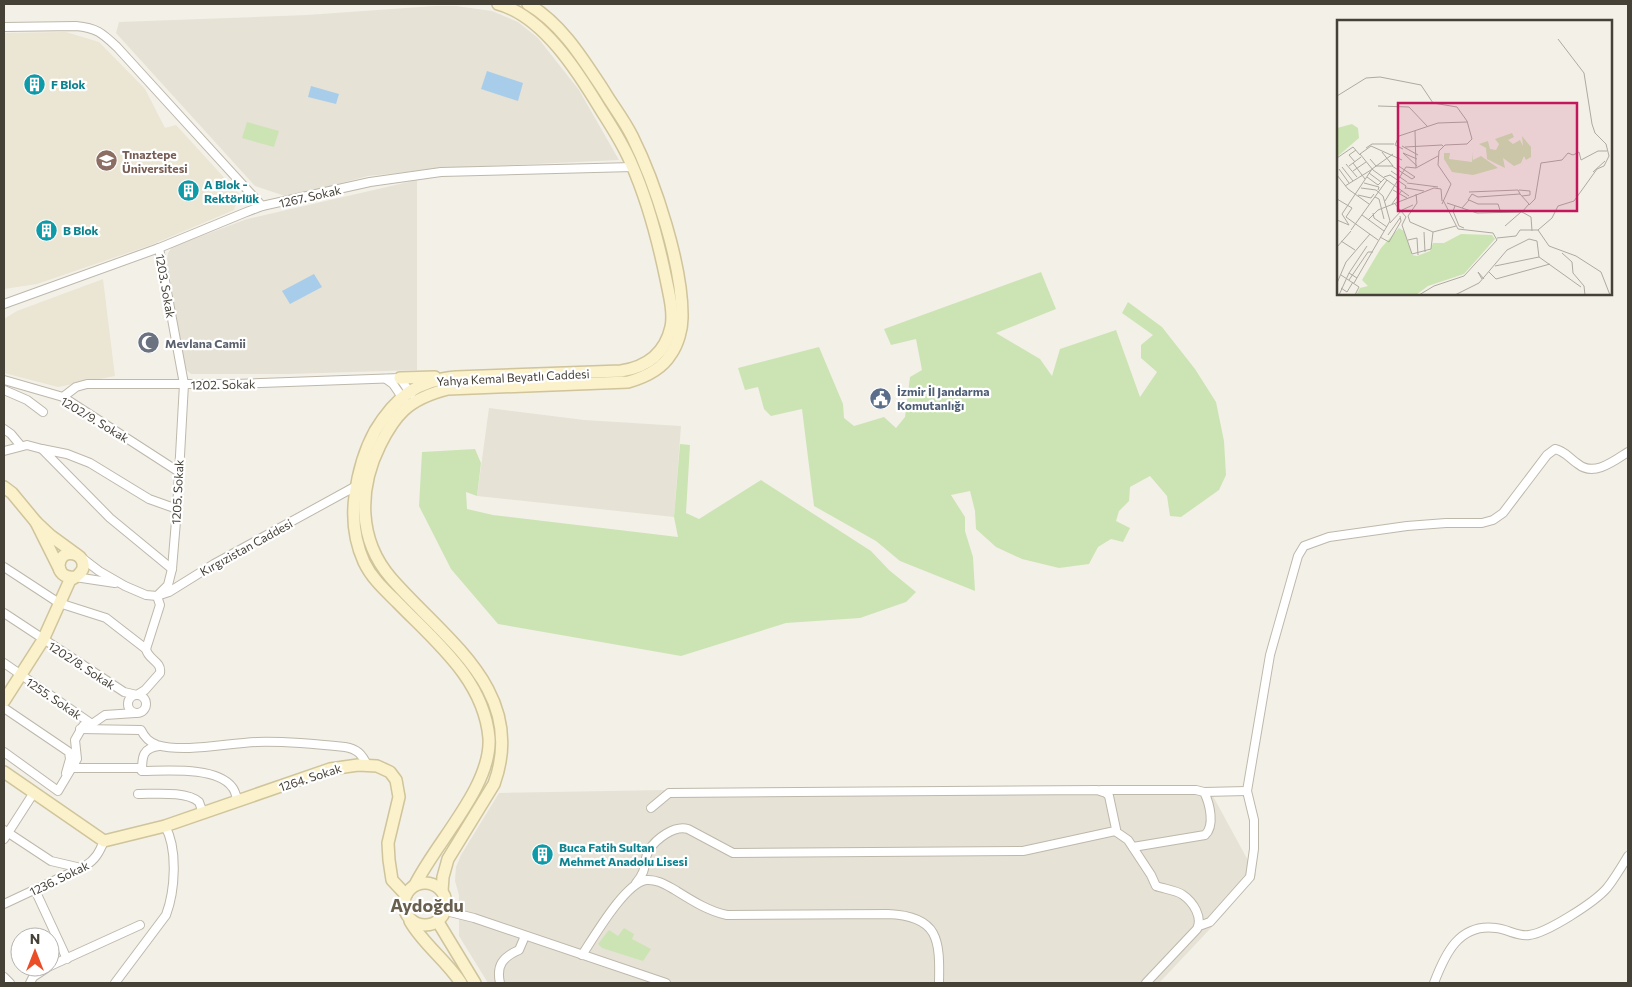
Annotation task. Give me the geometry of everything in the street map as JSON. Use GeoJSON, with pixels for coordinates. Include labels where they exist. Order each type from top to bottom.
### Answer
{"type":"FeatureCollection","features":[{"type":"Feature","properties":{"kind":"main road","name":"Yahya Kemal Beyatlı Caddesi"},"geometry":{"type":"LineString","coordinates":[[416,885],[481,779],[489,747],[487,727],[480,702],[465,675],[455,662],[378,583],[364,562],[355,530],[354,506],[361,485],[385,435],[409,399],[432,380],[456,377],[634,369],[652,361],[659,353],[667,340],[672,325],[670,302],[657,243],[633,167],[623,145],[582,80],[551,40],[524,16],[498,4]]}},
{"type":"Feature","properties":{"kind":"main road","name":"Yahya Kemal Beyatlı Caddesi"},"geometry":{"type":"LineString","coordinates":[[409,399],[448,389],[628,382],[637,380],[652,373],[666,361],[672,353],[678,337],[682,319],[676,268],[665,224],[637,148],[627,127],[575,49],[558,27],[528,4]]}},
{"type":"Feature","properties":{"kind":"main road"},"geometry":{"type":"LineString","coordinates":[[400,378],[456,377]]}},
{"type":"Feature","properties":{"kind":"main road","name":"Yahya Kemal Beyatlı Caddesi"},"geometry":{"type":"LineString","coordinates":[[361,485],[364,518],[369,540],[377,560],[397,585],[466,656],[478,671],[490,690],[500,722],[502,755],[498,775],[448,860],[443,877],[442,891]]}},
{"type":"Feature","properties":{"kind":"main road"},"geometry":{"type":"LineString","coordinates":[[4,487],[12,493],[36,522],[51,536],[81,558],[83,566],[81,573],[70,580],[44,640],[4,701]]}},
{"type":"Feature","properties":{"kind":"main road"},"geometry":{"type":"LineString","coordinates":[[36,522],[62,576],[59,603]]}},
{"type":"Feature","properties":{"kind":"main road"},"geometry":{"type":"LineString","coordinates":[[75,577],[71,578],[64,575],[59,568],[59,564],[63,557],[70,554],[78,556]]}},
{"type":"Feature","properties":{"kind":"main road","name":"1264. Sokak"},"geometry":{"type":"LineString","coordinates":[[104,841],[165,826],[330,769],[348,765],[367,765],[390,772],[398,786],[399,797],[388,843],[389,860],[392,880],[406,895]]}},
{"type":"Feature","properties":{"kind":"main road"},"geometry":{"type":"LineString","coordinates":[[4,772],[33,794],[104,841]]}},
{"type":"Feature","properties":{"kind":"main road"},"geometry":{"type":"LineString","coordinates":[[407,915],[411,920],[424,926],[438,922],[446,911],[446,897],[442,891],[430,883],[416,885],[406,895],[404,908],[407,915],[415,930],[452,970],[461,983]]}},
{"type":"Feature","properties":{"kind":"main road"},"geometry":{"type":"LineString","coordinates":[[438,922],[475,983]]}},
{"type":"Feature","properties":{"kind":"street"},"geometry":{"type":"LineString","coordinates":[[4,27],[76,26],[102,32],[262,206]]}},
{"type":"Feature","properties":{"kind":"street","name":"1267. Sokak"},"geometry":{"type":"LineString","coordinates":[[4,304],[159,248],[262,206],[370,182],[441,172],[633,167]]}},
{"type":"Feature","properties":{"kind":"street","name":"1203. Sokak"},"geometry":{"type":"LineString","coordinates":[[159,248],[184,384]]}},
{"type":"Feature","properties":{"kind":"street"},"geometry":{"type":"LineString","coordinates":[[400,378],[409,399]]}},
{"type":"Feature","properties":{"kind":"street","name":"1202. Sokak"},"geometry":{"type":"LineString","coordinates":[[63,397],[76,387],[87,384],[184,384],[400,378]]}},
{"type":"Feature","properties":{"kind":"street"},"geometry":{"type":"LineString","coordinates":[[386,379],[409,399]]}},
{"type":"Feature","properties":{"kind":"street","name":"1202/9. Sokak"},"geometry":{"type":"LineString","coordinates":[[4,380],[63,397],[179,472]]}},
{"type":"Feature","properties":{"kind":"street","name":"1205. Sokak"},"geometry":{"type":"LineString","coordinates":[[157,596],[168,584],[172,569],[184,384]]}},
{"type":"Feature","properties":{"kind":"street"},"geometry":{"type":"LineString","coordinates":[[4,390],[27,400],[43,412]]}},
{"type":"Feature","properties":{"kind":"street"},"geometry":{"type":"LineString","coordinates":[[4,429],[21,446]]}},
{"type":"Feature","properties":{"kind":"street"},"geometry":{"type":"LineString","coordinates":[[4,451],[27,445],[68,454],[90,463],[142,495],[177,509]]}},
{"type":"Feature","properties":{"kind":"street"},"geometry":{"type":"LineString","coordinates":[[42,449],[110,518],[172,569]]}},
{"type":"Feature","properties":{"kind":"street"},"geometry":{"type":"LineString","coordinates":[[1146,983],[1199,926],[1210,922],[1250,877],[1254,849],[1254,820],[1248,791],[1270,655],[1298,556],[1304,546],[1329,537],[1407,526],[1482,523],[1493,520],[1503,513],[1548,455],[1555,449],[1562,450],[1579,466],[1594,469],[1610,464],[1628,452]]}},
{"type":"Feature","properties":{"kind":"street","name":"Kırgızistan Caddesi"},"geometry":{"type":"LineString","coordinates":[[157,596],[169,592],[214,564],[361,485]]}},
{"type":"Feature","properties":{"kind":"street"},"geometry":{"type":"LineString","coordinates":[[78,556],[125,586],[146,595],[157,596],[160,605],[146,649],[148,656],[157,661],[161,670],[160,674],[145,690],[131,697],[128,702],[130,710],[135,714]]}},
{"type":"Feature","properties":{"kind":"street"},"geometry":{"type":"LineString","coordinates":[[4,567],[59,603],[106,618],[146,649]]}},
{"type":"Feature","properties":{"kind":"street"},"geometry":{"type":"LineString","coordinates":[[75,577],[101,580],[125,586]]}},
{"type":"Feature","properties":{"kind":"street","name":"1202/8. Sokak"},"geometry":{"type":"LineString","coordinates":[[4,614],[124,692],[137,695]]}},
{"type":"Feature","properties":{"kind":"street","name":"1255. Sokak"},"geometry":{"type":"LineString","coordinates":[[4,663],[87,720]]}},
{"type":"Feature","properties":{"kind":"street"},"geometry":{"type":"LineString","coordinates":[[4,752],[58,791],[77,759],[76,740],[80,729],[87,720],[92,724],[105,715],[141,713],[146,705],[145,699],[137,695]]}},
{"type":"Feature","properties":{"kind":"street"},"geometry":{"type":"LineString","coordinates":[[4,708],[69,752],[69,764],[63,783]]}},
{"type":"Feature","properties":{"kind":"street","name":"1255. Sokak"},"geometry":{"type":"LineString","coordinates":[[80,729],[142,730],[145,738],[161,745]]}},
{"type":"Feature","properties":{"kind":"street"},"geometry":{"type":"LineString","coordinates":[[140,770],[144,752],[152,747],[161,745],[183,748],[262,742],[356,749],[367,765]]}},
{"type":"Feature","properties":{"kind":"street"},"geometry":{"type":"LineString","coordinates":[[72,768],[190,771],[215,776],[233,788],[238,801]]}},
{"type":"Feature","properties":{"kind":"street"},"geometry":{"type":"LineString","coordinates":[[651,808],[669,793],[1097,790],[1248,791]]}},
{"type":"Feature","properties":{"kind":"street"},"geometry":{"type":"LineString","coordinates":[[1097,790],[1109,796],[1115,831]]}},
{"type":"Feature","properties":{"kind":"street"},"geometry":{"type":"LineString","coordinates":[[1133,847],[1208,833],[1211,823],[1204,792]]}},
{"type":"Feature","properties":{"kind":"street"},"geometry":{"type":"LineString","coordinates":[[33,794],[5,834],[51,861],[81,868]]}},
{"type":"Feature","properties":{"kind":"street"},"geometry":{"type":"LineString","coordinates":[[138,794],[190,796],[199,802],[202,813]]}},
{"type":"Feature","properties":{"kind":"street"},"geometry":{"type":"LineString","coordinates":[[115,983],[166,916],[170,906],[173,856],[165,826]]}},
{"type":"Feature","properties":{"kind":"street"},"geometry":{"type":"LineString","coordinates":[[582,955],[622,896],[636,883],[644,872],[650,849],[671,830],[679,827],[688,829],[733,853],[1023,851],[1115,831],[1128,840],[1152,875],[1156,886],[1183,895],[1195,908],[1199,917],[1199,926]]}},
{"type":"Feature","properties":{"kind":"street","name":"1236. Sokak"},"geometry":{"type":"LineString","coordinates":[[4,904],[94,860],[104,841]]}},
{"type":"Feature","properties":{"kind":"street"},"geometry":{"type":"LineString","coordinates":[[1434,983],[1442,962],[1452,947],[1472,929],[1496,928],[1526,936],[1539,934],[1600,895],[1608,887],[1628,856]]}},
{"type":"Feature","properties":{"kind":"street"},"geometry":{"type":"LineString","coordinates":[[636,883],[646,880],[657,882],[701,906],[716,913],[727,915],[888,914],[910,916],[925,924],[937,941],[940,951],[939,983]]}},
{"type":"Feature","properties":{"kind":"street"},"geometry":{"type":"LineString","coordinates":[[35,890],[67,958]]}},
{"type":"Feature","properties":{"kind":"street"},"geometry":{"type":"LineString","coordinates":[[446,911],[474,918],[666,983]]}},
{"type":"Feature","properties":{"kind":"street"},"geometry":{"type":"LineString","coordinates":[[60,962],[140,925]]}},
{"type":"Feature","properties":{"kind":"street"},"geometry":{"type":"LineString","coordinates":[[500,983],[500,963],[509,955],[519,950],[525,936]]}},
{"type":"Feature","properties":{"kind":"street"},"geometry":{"type":"LineString","coordinates":[[4,977],[10,983]]}},
{"type":"Feature","properties":{"kind":"shaded area"},"geometry":{"type":"Polygon","coordinates":[[[456,6],[492,11],[518,22],[538,38],[579,90],[619,160],[447,168],[368,176],[288,197],[255,186],[116,33],[119,22],[307,15],[456,6]]]}},
{"type":"Feature","properties":{"kind":"shaded area","name":"Tınaztepe Üniversitesi"},"geometry":{"type":"Polygon","coordinates":[[[66,32],[99,42],[145,89],[165,128],[176,125],[239,194],[234,210],[151,245],[37,284],[4,289],[4,33],[66,32]]]}},
{"type":"Feature","properties":{"kind":"shaded area"},"geometry":{"type":"Polygon","coordinates":[[[417,180],[417,370],[289,374],[191,374],[185,369],[167,259],[172,247],[247,219],[417,180]]]}},
{"type":"Feature","properties":{"kind":"shaded area"},"geometry":{"type":"Polygon","coordinates":[[[103,279],[115,376],[58,387],[4,373],[4,319],[17,311],[103,279]]]}},
{"type":"Feature","properties":{"kind":"shaded area"},"geometry":{"type":"Polygon","coordinates":[[[489,408],[584,420],[681,426],[674,517],[477,496],[489,408]]]}},
{"type":"Feature","properties":{"kind":"shaded area"},"geometry":{"type":"Polygon","coordinates":[[[1208,787],[1256,875],[1225,913],[1159,983],[488,983],[459,936],[459,895],[455,881],[456,867],[461,855],[499,793],[781,788],[1208,787]]]}},
{"type":"Feature","properties":{"kind":"green space"},"geometry":{"type":"Polygon","coordinates":[[[247,122],[279,131],[274,147],[242,138],[247,122]]]}},
{"type":"Feature","properties":{"kind":"green space"},"geometry":{"type":"Polygon","coordinates":[[[1041,272],[1056,309],[996,333],[1040,359],[1052,376],[1060,349],[1116,330],[1140,397],[1157,372],[1141,358],[1141,345],[1153,335],[1122,313],[1128,302],[1162,327],[1195,369],[1216,402],[1224,441],[1226,475],[1219,490],[1181,517],[1170,516],[1167,496],[1150,476],[1130,487],[1129,501],[1119,511],[1116,521],[1130,528],[1123,542],[1111,539],[1098,547],[1089,564],[1059,568],[1022,559],[996,547],[976,529],[975,511],[970,491],[951,495],[965,517],[965,531],[973,557],[975,591],[900,561],[876,541],[814,506],[802,409],[771,416],[764,409],[758,387],[745,390],[738,368],[819,347],[843,404],[844,418],[854,426],[884,417],[896,428],[905,417],[910,377],[922,370],[916,339],[891,345],[884,329],[1041,272]]]}},
{"type":"Feature","properties":{"kind":"green space"},"geometry":{"type":"Polygon","coordinates":[[[680,444],[690,445],[686,513],[699,519],[761,480],[871,551],[889,570],[916,592],[906,602],[860,618],[786,623],[681,656],[498,624],[451,569],[419,506],[422,452],[475,449],[481,463],[477,496],[466,492],[467,509],[493,515],[678,537],[674,517],[680,444]]]}},
{"type":"Feature","properties":{"kind":"green space"},"geometry":{"type":"Polygon","coordinates":[[[624,928],[634,934],[632,939],[651,949],[643,961],[602,948],[598,944],[609,930],[618,936],[624,928]]]}},
{"type":"Feature","properties":{"kind":"water"},"geometry":{"type":"Polygon","coordinates":[[[487,71],[523,83],[518,101],[481,89],[487,71]]]}},
{"type":"Feature","properties":{"kind":"water"},"geometry":{"type":"Polygon","coordinates":[[[311,86],[339,94],[336,104],[308,97],[311,86]]]}},
{"type":"Feature","properties":{"kind":"water"},"geometry":{"type":"Polygon","coordinates":[[[314,274],[322,287],[290,304],[282,291],[314,274]]]}},
{"type":"Feature","properties":{"kind":"place","name":"F Blok"},"geometry":{"type":"Point","coordinates":[35,84]}},
{"type":"Feature","properties":{"kind":"place","name":"Tınaztepe Üniversitesi"},"geometry":{"type":"Point","coordinates":[106,161]}},
{"type":"Feature","properties":{"kind":"place","name":"A Blok - Rektörlük"},"geometry":{"type":"Point","coordinates":[188,191]}},
{"type":"Feature","properties":{"kind":"place","name":"B Blok"},"geometry":{"type":"Point","coordinates":[47,230]}},
{"type":"Feature","properties":{"kind":"place","name":"Mevlana Camii"},"geometry":{"type":"Point","coordinates":[149,343]}},
{"type":"Feature","properties":{"kind":"place","name":"İzmir İl Jandarma Komutanlığı"},"geometry":{"type":"Point","coordinates":[881,398]}},
{"type":"Feature","properties":{"kind":"place","name":"Buca Fatih Sultan Mehmet Anadolu Lisesi"},"geometry":{"type":"Point","coordinates":[543,854]}},
{"type":"Feature","properties":{"kind":"district","name":"Aydoğdu"},"geometry":{"type":"Point","coordinates":[427,905]}}]}
